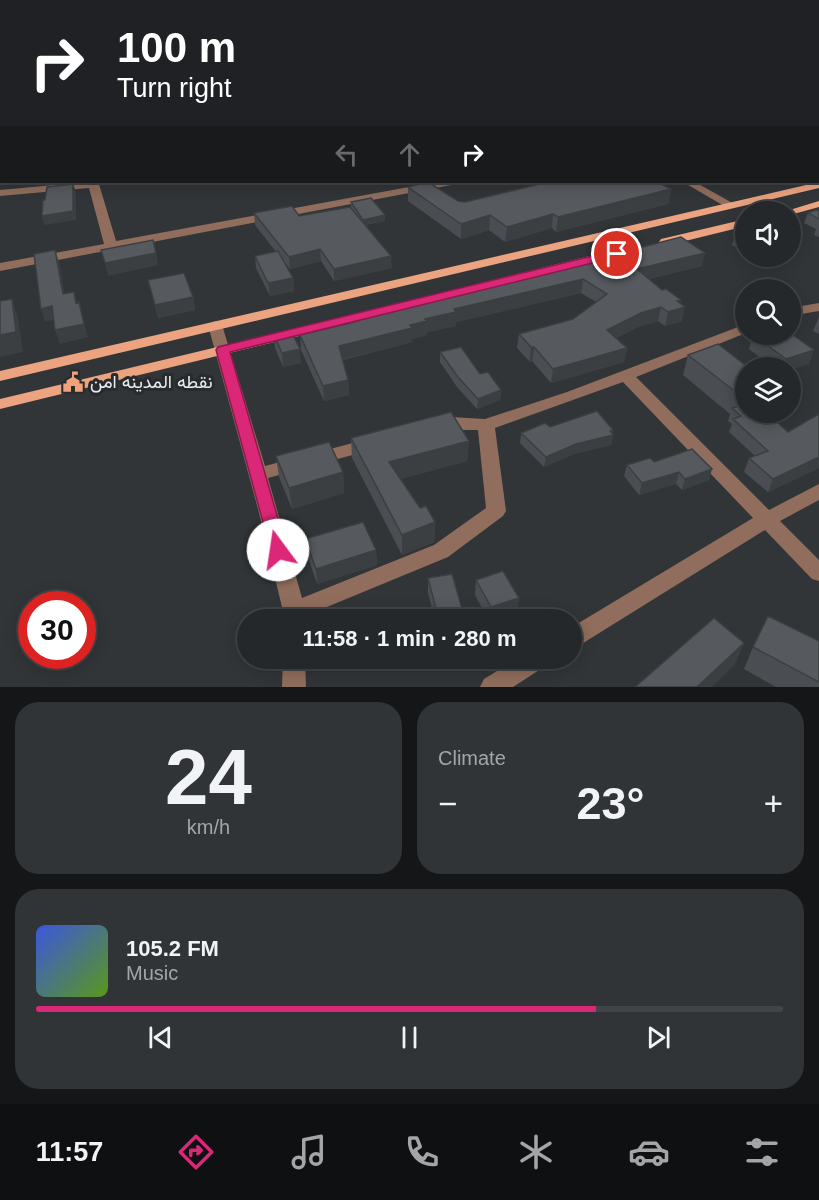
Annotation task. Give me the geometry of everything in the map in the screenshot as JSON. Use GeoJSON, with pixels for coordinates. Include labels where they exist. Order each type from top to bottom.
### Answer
{"type":"FeatureCollection","features":[{"type":"Feature","properties":{"kind":"main road"},"geometry":{"type":"LineString","coordinates":[[0,376],[819,185]]}},
{"type":"Feature","properties":{"kind":"main road"},"geometry":{"type":"LineString","coordinates":[[801,209],[819,204]]}},
{"type":"Feature","properties":{"kind":"main road"},"geometry":{"type":"LineString","coordinates":[[691,215],[710,231]]}},
{"type":"Feature","properties":{"kind":"main road"},"geometry":{"type":"LineString","coordinates":[[652,245],[735,225]]}},
{"type":"Feature","properties":{"kind":"main road"},"geometry":{"type":"LineString","coordinates":[[432,299],[617,254]]}},
{"type":"Feature","properties":{"kind":"main road"},"geometry":{"type":"LineString","coordinates":[[0,404],[385,310]]}},
{"type":"Feature","properties":{"kind":"street"},"geometry":{"type":"LineString","coordinates":[[0,192],[93,183],[111,246]]}},
{"type":"Feature","properties":{"kind":"street"},"geometry":{"type":"LineString","coordinates":[[0,267],[446,183]]}},
{"type":"Feature","properties":{"kind":"street"},"geometry":{"type":"LineString","coordinates":[[690,183],[730,206]]}},
{"type":"Feature","properties":{"kind":"street"},"geometry":{"type":"LineString","coordinates":[[801,310],[819,307]]}},
{"type":"Feature","properties":{"kind":"street"},"geometry":{"type":"LineString","coordinates":[[215,326],[258,474],[292,609]]}},
{"type":"Feature","properties":{"kind":"street"},"geometry":{"type":"LineString","coordinates":[[417,432],[451,423],[486,425],[573,396],[735,332]]}},
{"type":"Feature","properties":{"kind":"street"},"geometry":{"type":"LineString","coordinates":[[625,375],[819,573]]}},
{"type":"Feature","properties":{"kind":"street"},"geometry":{"type":"LineString","coordinates":[[308,609],[441,551],[496,511],[486,425]]}},
{"type":"Feature","properties":{"kind":"street"},"geometry":{"type":"LineString","coordinates":[[258,474],[394,438]]}},
{"type":"Feature","properties":{"kind":"street"},"geometry":{"type":"LineString","coordinates":[[582,632],[768,519],[819,491]]}},
{"type":"Feature","properties":{"kind":"street"},"geometry":{"type":"LineString","coordinates":[[294,669],[294,687]]}},
{"type":"Feature","properties":{"kind":"street"},"geometry":{"type":"LineString","coordinates":[[492,687],[521,669]]}},
{"type":"Feature","properties":{"kind":"building"},"geometry":{"type":"Polygon","coordinates":[[[430,183],[458,201],[465,202],[544,183],[659,183],[671,189],[558,217],[553,214],[507,227],[490,215],[461,224],[408,187],[430,183]]]}},
{"type":"Feature","properties":{"kind":"building"},"geometry":{"type":"Polygon","coordinates":[[[73,184],[73,211],[42,216],[47,187],[73,184]]]}},
{"type":"Feature","properties":{"kind":"building"},"geometry":{"type":"Polygon","coordinates":[[[371,198],[385,215],[363,220],[351,202],[371,198]]]}},
{"type":"Feature","properties":{"kind":"building"},"geometry":{"type":"Polygon","coordinates":[[[292,206],[299,216],[350,207],[391,256],[334,269],[320,249],[289,257],[254,213],[292,206]]]}},
{"type":"Feature","properties":{"kind":"building"},"geometry":{"type":"Polygon","coordinates":[[[819,209],[819,219],[808,213],[819,209]]]}},
{"type":"Feature","properties":{"kind":"building"},"geometry":{"type":"Polygon","coordinates":[[[681,237],[705,253],[637,269],[662,290],[666,289],[681,300],[677,301],[685,307],[668,312],[661,307],[641,313],[607,330],[627,348],[553,369],[519,334],[573,319],[607,294],[583,279],[454,309],[456,312],[410,325],[412,328],[339,346],[348,380],[323,386],[300,335],[358,321],[356,317],[428,298],[495,285],[493,282],[514,280],[681,237]]]}},
{"type":"Feature","properties":{"kind":"building"},"geometry":{"type":"Polygon","coordinates":[[[153,240],[156,253],[105,263],[101,250],[153,240]]]}},
{"type":"Feature","properties":{"kind":"building"},"geometry":{"type":"Polygon","coordinates":[[[55,250],[63,294],[74,292],[84,324],[55,330],[52,306],[41,309],[34,254],[55,250]]]}},
{"type":"Feature","properties":{"kind":"building"},"geometry":{"type":"Polygon","coordinates":[[[278,251],[293,278],[268,283],[255,256],[278,251]]]}},
{"type":"Feature","properties":{"kind":"building"},"geometry":{"type":"Polygon","coordinates":[[[184,273],[193,297],[155,305],[148,280],[184,273]]]}},
{"type":"Feature","properties":{"kind":"building"},"geometry":{"type":"Polygon","coordinates":[[[12,299],[16,332],[0,335],[0,301],[12,299]]]}},
{"type":"Feature","properties":{"kind":"building"},"geometry":{"type":"Polygon","coordinates":[[[291,331],[300,349],[282,353],[274,335],[291,331]]]}},
{"type":"Feature","properties":{"kind":"building"},"geometry":{"type":"Polygon","coordinates":[[[801,341],[814,350],[792,357],[783,357],[767,345],[801,345],[801,341]]]}},
{"type":"Feature","properties":{"kind":"building"},"geometry":{"type":"Polygon","coordinates":[[[718,344],[735,357],[735,391],[688,355],[718,344]]]}},
{"type":"Feature","properties":{"kind":"building"},"geometry":{"type":"Polygon","coordinates":[[[461,347],[480,374],[488,372],[501,390],[478,399],[440,352],[461,347]]]}},
{"type":"Feature","properties":{"kind":"building"},"geometry":{"type":"Polygon","coordinates":[[[597,411],[613,430],[610,431],[613,435],[576,444],[546,457],[521,433],[545,423],[550,427],[597,411]]]}},
{"type":"Feature","properties":{"kind":"building"},"geometry":{"type":"Polygon","coordinates":[[[451,412],[469,441],[389,462],[420,508],[426,506],[435,522],[402,535],[351,438],[451,412]]]}},
{"type":"Feature","properties":{"kind":"building"},"geometry":{"type":"Polygon","coordinates":[[[819,414],[819,457],[773,479],[749,458],[768,451],[737,423],[778,423],[788,432],[819,414]]]}},
{"type":"Feature","properties":{"kind":"building"},"geometry":{"type":"Polygon","coordinates":[[[329,442],[343,472],[289,488],[276,456],[329,442]]]}},
{"type":"Feature","properties":{"kind":"building"},"geometry":{"type":"Polygon","coordinates":[[[692,449],[712,469],[685,479],[679,472],[642,483],[627,465],[650,458],[654,462],[692,449]]]}},
{"type":"Feature","properties":{"kind":"building"},"geometry":{"type":"Polygon","coordinates":[[[363,522],[376,550],[316,569],[305,539],[363,522]]]}},
{"type":"Feature","properties":{"kind":"building"},"geometry":{"type":"Polygon","coordinates":[[[503,571],[519,598],[491,607],[476,580],[503,571]]]}},
{"type":"Feature","properties":{"kind":"building"},"geometry":{"type":"Polygon","coordinates":[[[452,574],[462,609],[436,609],[428,578],[452,574]]]}},
{"type":"Feature","properties":{"kind":"building"},"geometry":{"type":"Polygon","coordinates":[[[768,616],[819,641],[819,682],[753,647],[768,616]]]}},
{"type":"Feature","properties":{"kind":"building"},"geometry":{"type":"Polygon","coordinates":[[[714,618],[744,643],[697,687],[635,687],[714,618]]]}},
{"type":"Feature","properties":{"kind":"place","name":"نقطه المدينه امن"},"geometry":{"type":"Point","coordinates":[73,382]}},
{"type":"Feature","properties":{"kind":"route"},"geometry":{"type":"LineString","coordinates":[[278,550],[223,350],[617,254]]}}]}
